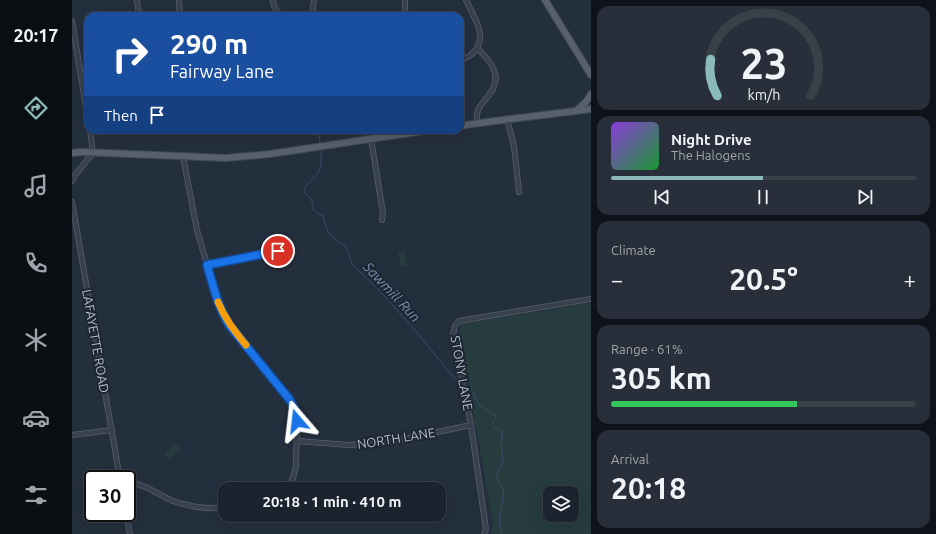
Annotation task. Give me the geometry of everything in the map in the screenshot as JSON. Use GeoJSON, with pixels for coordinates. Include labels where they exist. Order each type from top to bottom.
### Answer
{"type":"FeatureCollection","features":[{"type":"Feature","properties":{"kind":"main road"},"geometry":{"type":"LineString","coordinates":[[545,0],[591,75]]}},
{"type":"Feature","properties":{"kind":"main road"},"geometry":{"type":"LineString","coordinates":[[576,111],[586,102],[591,94]]}},
{"type":"Feature","properties":{"kind":"main road"},"geometry":{"type":"LineString","coordinates":[[464,125],[591,109]]}},
{"type":"Feature","properties":{"kind":"main road"},"geometry":{"type":"LineString","coordinates":[[72,153],[83,152],[217,159],[237,158],[404,134]]}},
{"type":"Feature","properties":{"kind":"street"},"geometry":{"type":"LineString","coordinates":[[137,0],[138,12]]}},
{"type":"Feature","properties":{"kind":"street"},"geometry":{"type":"LineString","coordinates":[[179,0],[180,12]]}},
{"type":"Feature","properties":{"kind":"street"},"geometry":{"type":"LineString","coordinates":[[273,0],[274,6],[278,12]]}},
{"type":"Feature","properties":{"kind":"street"},"geometry":{"type":"LineString","coordinates":[[312,12],[314,0]]}},
{"type":"Feature","properties":{"kind":"street"},"geometry":{"type":"LineString","coordinates":[[405,0],[406,12]]}},
{"type":"Feature","properties":{"kind":"street"},"geometry":{"type":"LineString","coordinates":[[464,58],[471,55],[477,48],[480,39],[479,29],[466,0]]}},
{"type":"Feature","properties":{"kind":"street"},"geometry":{"type":"LineString","coordinates":[[72,21],[84,95]]}},
{"type":"Feature","properties":{"kind":"street"},"geometry":{"type":"LineString","coordinates":[[477,48],[490,62],[494,69],[495,76],[495,83],[492,92],[481,104],[476,115],[477,123]]}},
{"type":"Feature","properties":{"kind":"street"},"geometry":{"type":"LineString","coordinates":[[507,119],[514,146],[519,192]]}},
{"type":"Feature","properties":{"kind":"street"},"geometry":{"type":"LineString","coordinates":[[72,181],[75,175],[94,153],[91,134]]}},
{"type":"Feature","properties":{"kind":"street"},"geometry":{"type":"LineString","coordinates":[[371,139],[383,213],[382,220]]}},
{"type":"Feature","properties":{"kind":"street"},"geometry":{"type":"LineString","coordinates":[[183,157],[197,230],[218,302],[225,318],[229,325],[286,395],[293,405],[297,416],[297,460],[295,472],[291,482]]}},
{"type":"Feature","properties":{"kind":"street","name":"LAFAYETTE ROAD"},"geometry":{"type":"LineString","coordinates":[[72,202],[119,470]]}},
{"type":"Feature","properties":{"kind":"street"},"geometry":{"type":"LineString","coordinates":[[207,265],[278,251]]}},
{"type":"Feature","properties":{"kind":"street","name":"STONY LANE"},"geometry":{"type":"LineString","coordinates":[[484,534],[486,529],[472,425],[453,335],[455,326],[459,321],[591,299]]}},
{"type":"Feature","properties":{"kind":"street","name":"NORTH LANE"},"geometry":{"type":"LineString","coordinates":[[297,442],[349,445],[389,442],[472,425]]}},
{"type":"Feature","properties":{"kind":"street"},"geometry":{"type":"LineString","coordinates":[[72,435],[112,430]]}},
{"type":"Feature","properties":{"kind":"street"},"geometry":{"type":"LineString","coordinates":[[136,484],[184,504],[218,508]]}},
{"type":"Feature","properties":{"kind":"street"},"geometry":{"type":"LineString","coordinates":[[128,522],[130,534]]}},
{"type":"Feature","properties":{"kind":"green space"},"geometry":{"type":"Polygon","coordinates":[[[405,251],[407,266],[401,267],[398,252],[405,251]]]}},
{"type":"Feature","properties":{"kind":"green space"},"geometry":{"type":"Polygon","coordinates":[[[591,303],[591,534],[491,534],[493,522],[459,335],[461,324],[591,303]]]}},
{"type":"Feature","properties":{"kind":"green space"},"geometry":{"type":"Polygon","coordinates":[[[175,443],[180,448],[170,459],[165,454],[175,443]]]}},
{"type":"Feature","properties":{"kind":"waterway","name":"Sawmill Run"},"geometry":{"type":"LineString","coordinates":[[319,134],[320,142]]}},
{"type":"Feature","properties":{"kind":"waterway","name":"Sawmill Run"},"geometry":{"type":"LineString","coordinates":[[321,150],[320,169],[304,190],[312,201],[313,209],[323,216],[329,234],[345,246],[352,264],[383,294],[460,383]]}},
{"type":"Feature","properties":{"kind":"waterway","name":"Sawmill Run"},"geometry":{"type":"LineString","coordinates":[[468,388],[472,390],[479,405],[485,408],[491,415],[496,414],[496,418],[493,421],[493,427],[501,431],[503,437],[501,442],[503,462],[496,478],[504,491],[500,518],[502,534]]}},
{"type":"Feature","properties":{"kind":"slow traffic"},"geometry":{"type":"LineString","coordinates":[[218,302],[229,325],[246,345]]}},
{"type":"Feature","properties":{"kind":"route"},"geometry":{"type":"LineString","coordinates":[[278,251],[207,265],[218,302],[229,325],[290,400],[297,416],[297,421]]}}]}
